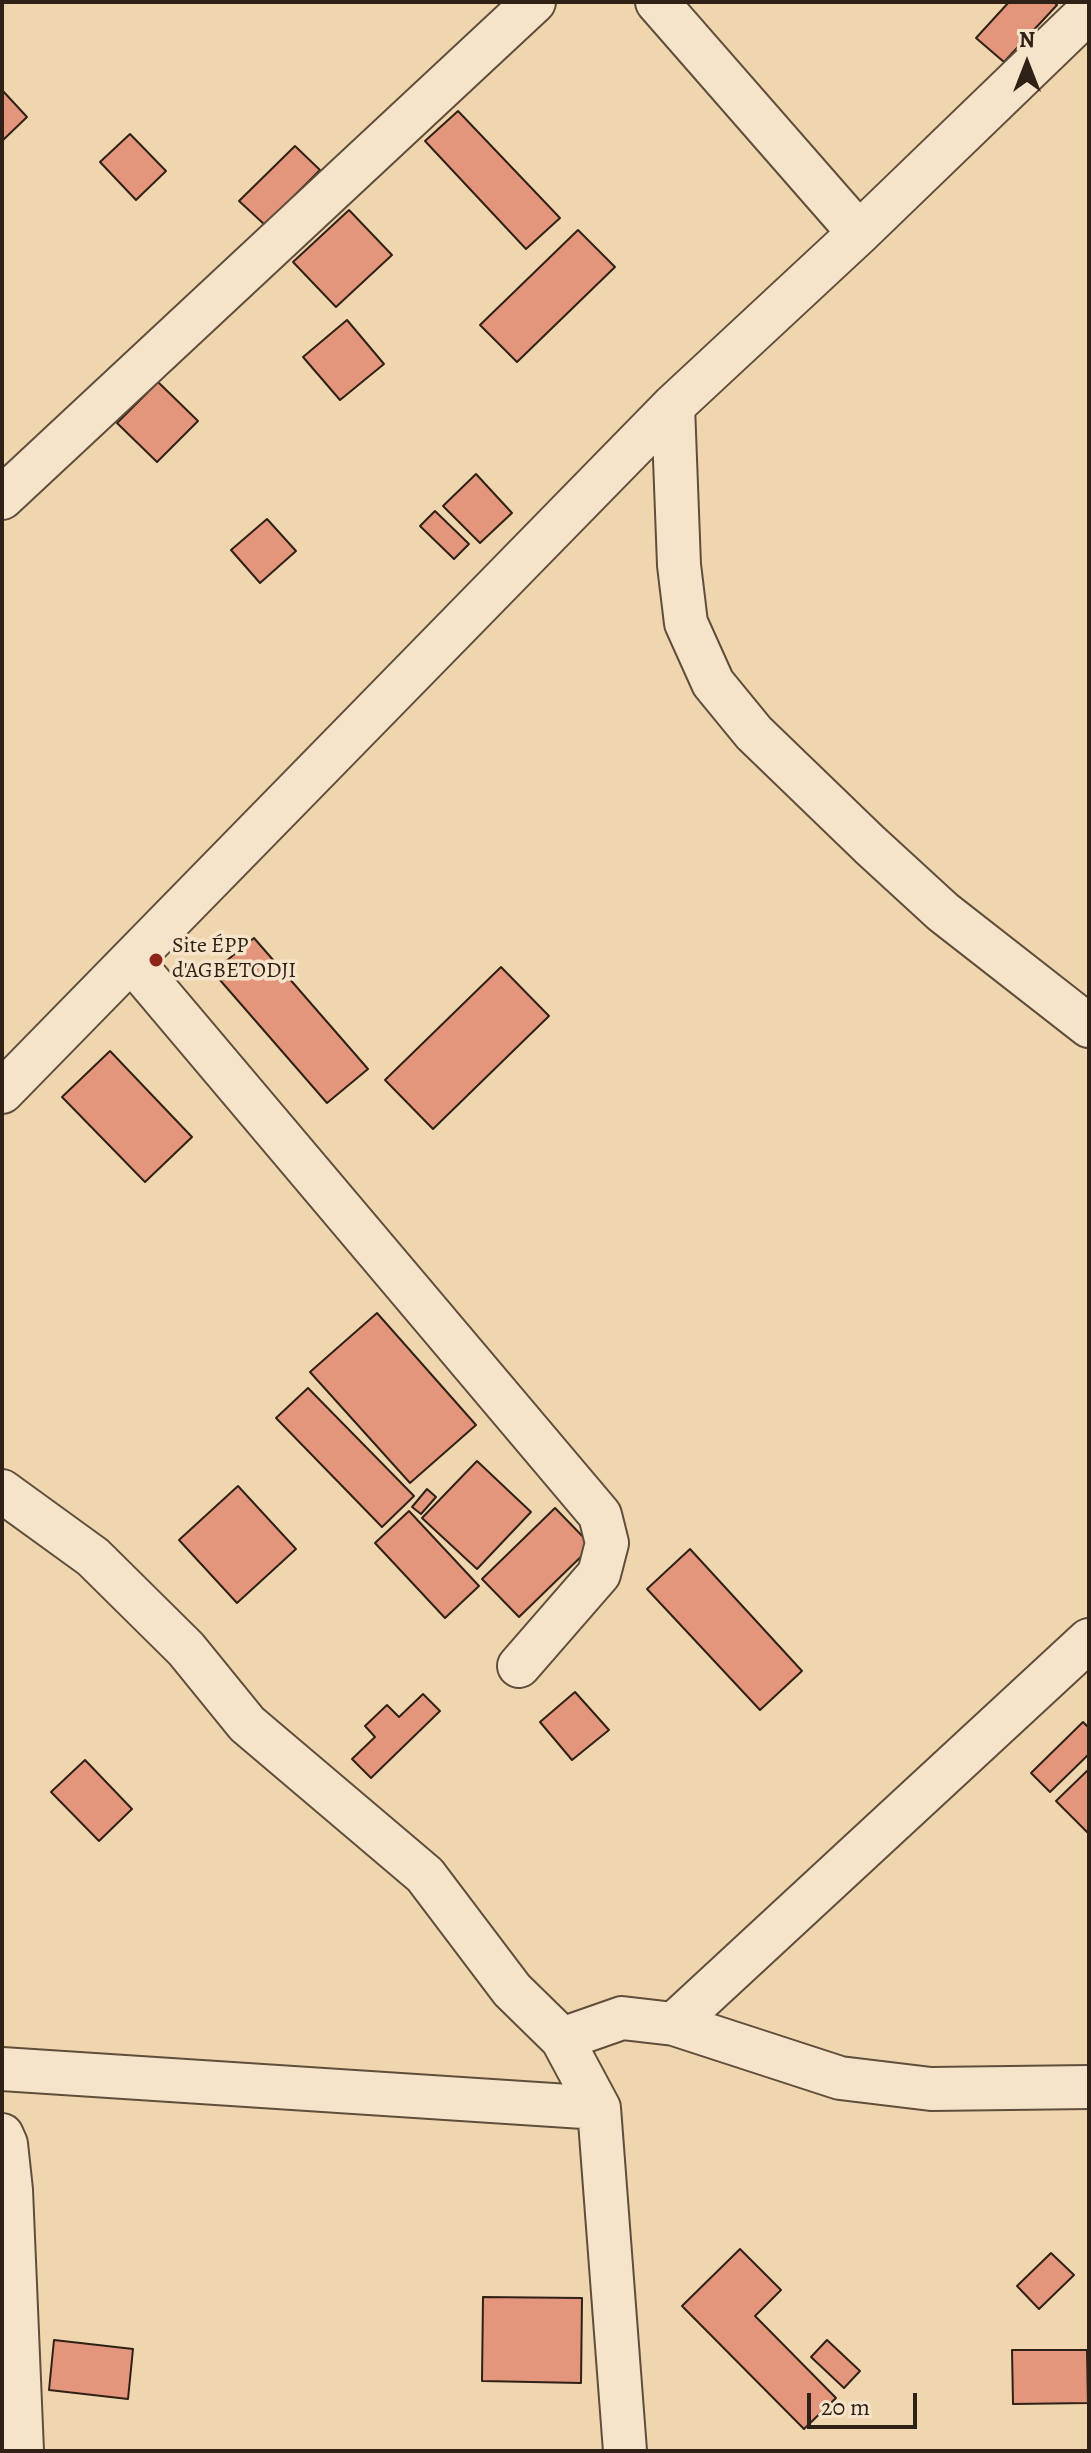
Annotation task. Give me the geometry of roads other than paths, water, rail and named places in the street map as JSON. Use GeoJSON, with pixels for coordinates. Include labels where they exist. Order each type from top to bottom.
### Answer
{"type":"FeatureCollection","features":[{"type":"Feature","properties":{"kind":"street"},"geometry":{"type":"LineString","coordinates":[[2,498],[534,2]]}},
{"type":"Feature","properties":{"kind":"street"},"geometry":{"type":"LineString","coordinates":[[657,2],[859,233]]}},
{"type":"Feature","properties":{"kind":"street"},"geometry":{"type":"LineString","coordinates":[[2,1092],[673,406],[859,233],[1089,11]]}},
{"type":"Feature","properties":{"kind":"street"},"geometry":{"type":"LineString","coordinates":[[673,406],[679,565],[686,623],[713,683],[754,733],[880,855],[943,912],[1089,1026]]}},
{"type":"Feature","properties":{"kind":"street"},"geometry":{"type":"LineString","coordinates":[[131,960],[600,1515],[607,1543],[599,1574],[519,1666]]}},
{"type":"Feature","properties":{"kind":"street"},"geometry":{"type":"LineString","coordinates":[[2,1491],[93,1557],[186,1649],[247,1724],[425,1875],[512,1990],[562,2039],[599,2108],[625,2451]]}},
{"type":"Feature","properties":{"kind":"street"},"geometry":{"type":"LineString","coordinates":[[674,2024],[1089,1640]]}},
{"type":"Feature","properties":{"kind":"street"},"geometry":{"type":"LineString","coordinates":[[562,2039],[622,2018],[674,2024],[840,2078],[931,2089],[1089,2087]]}},
{"type":"Feature","properties":{"kind":"street"},"geometry":{"type":"LineString","coordinates":[[2,2069],[599,2108]]}},
{"type":"Feature","properties":{"kind":"street"},"geometry":{"type":"LineString","coordinates":[[2,2135],[6,2144],[11,2190],[22,2451]]}},
{"type":"Feature","properties":{"kind":"place","name":"Site ÉPP d'AGBETODJI"},"geometry":{"type":"Point","coordinates":[156,960]}}]}
